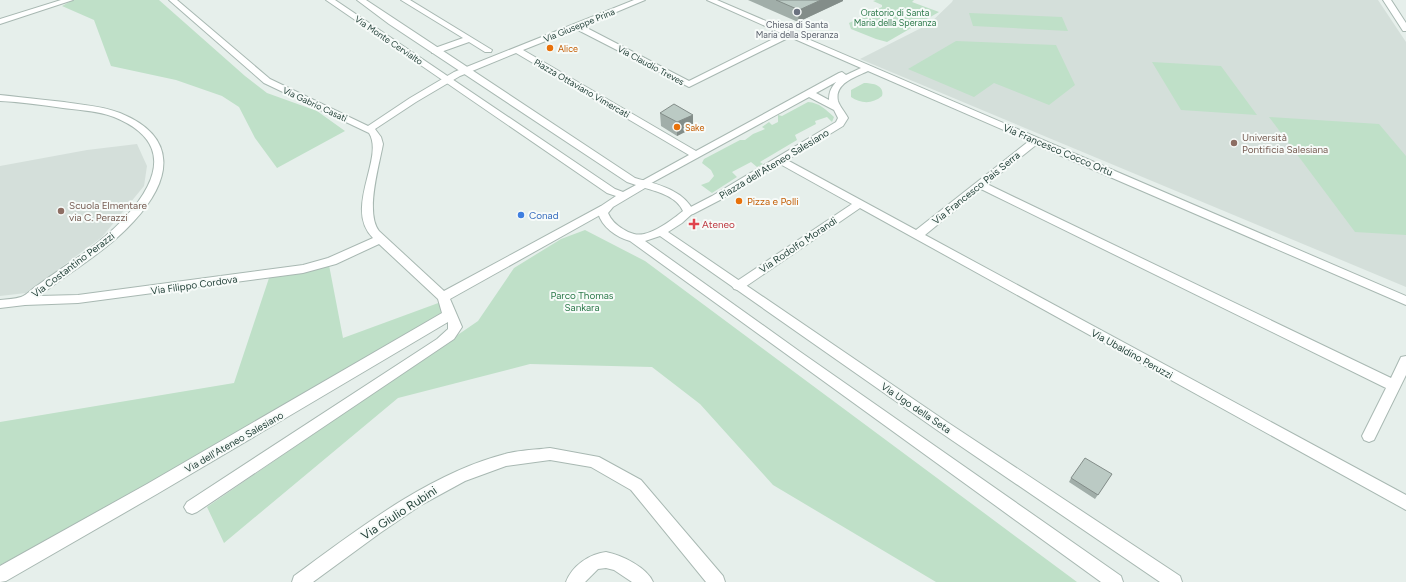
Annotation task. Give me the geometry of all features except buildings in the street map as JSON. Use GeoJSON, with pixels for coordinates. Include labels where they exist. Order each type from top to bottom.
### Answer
{"type":"FeatureCollection","features":[{"type":"Feature","properties":{"kind":"street"},"geometry":{"type":"LineString","coordinates":[[0,22],[69,0]]}},
{"type":"Feature","properties":{"kind":"street","name":"Via Gabrio Casati"},"geometry":{"type":"LineString","coordinates":[[173,0],[267,81],[369,129]]}},
{"type":"Feature","properties":{"kind":"street","name":"Via Monte Cervialto"},"geometry":{"type":"LineString","coordinates":[[330,0],[448,79]]}},
{"type":"Feature","properties":{"kind":"street","name":"Via Monte Cervialto"},"geometry":{"type":"LineString","coordinates":[[362,0],[465,71]]}},
{"type":"Feature","properties":{"kind":"street"},"geometry":{"type":"LineString","coordinates":[[404,0],[488,50]]}},
{"type":"Feature","properties":{"kind":"street","name":"Via Giuseppe Prina"},"geometry":{"type":"LineString","coordinates":[[516,50],[641,0]]}},
{"type":"Feature","properties":{"kind":"street","name":"Via Francesco Cocco Ortu"},"geometry":{"type":"LineString","coordinates":[[711,0],[1406,301]]}},
{"type":"Feature","properties":{"kind":"street"},"geometry":{"type":"LineString","coordinates":[[1387,0],[1406,29]]}},
{"type":"Feature","properties":{"kind":"street","name":"Via Claudio Treves"},"geometry":{"type":"LineString","coordinates":[[577,26],[689,84],[790,34]]}},
{"type":"Feature","properties":{"kind":"street","name":"Via Monte Cervialto"},"geometry":{"type":"LineString","coordinates":[[435,51],[469,39]]}},
{"type":"Feature","properties":{"kind":"street"},"geometry":{"type":"LineString","coordinates":[[192,507],[442,342],[453,333],[456,327],[455,323],[449,315],[443,297],[371,230],[368,221],[367,207],[378,144],[374,134],[369,129],[448,79],[516,50]]}},
{"type":"Feature","properties":{"kind":"street","name":"Piazza Ottaviano Vimercati"},"geometry":{"type":"LineString","coordinates":[[516,50],[696,155]]}},
{"type":"Feature","properties":{"kind":"street"},"geometry":{"type":"LineString","coordinates":[[443,297],[605,208],[696,155],[809,93],[864,66]]}},
{"type":"Feature","properties":{"kind":"street","name":"Piazza dell'Ateneo Salesiano"},"geometry":{"type":"LineString","coordinates":[[634,238],[645,237],[660,231],[689,212],[707,204],[840,124],[843,118],[837,108],[833,94],[835,88],[864,66]]}},
{"type":"Feature","properties":{"kind":"street"},"geometry":{"type":"LineString","coordinates":[[465,71],[631,180],[678,198],[686,204],[689,212]]}},
{"type":"Feature","properties":{"kind":"street"},"geometry":{"type":"LineString","coordinates":[[448,79],[611,191],[624,196]]}},
{"type":"Feature","properties":{"kind":"street"},"geometry":{"type":"LineString","coordinates":[[809,93],[837,108]]}},
{"type":"Feature","properties":{"kind":"street","name":"Via Costantino Perazzi"},"geometry":{"type":"LineString","coordinates":[[0,98],[77,106],[116,115],[134,123],[145,132],[155,144],[159,156],[158,171],[152,188],[130,219],[110,238],[25,301]]}},
{"type":"Feature","properties":{"kind":"street","name":"Via Francesco Pais Serra"},"geometry":{"type":"LineString","coordinates":[[917,235],[1035,140]]}},
{"type":"Feature","properties":{"kind":"street","name":"Via Ubaldino Peruzzi"},"geometry":{"type":"LineString","coordinates":[[781,160],[858,204],[1406,503]]}},
{"type":"Feature","properties":{"kind":"street"},"geometry":{"type":"LineString","coordinates":[[979,184],[1393,385]]}},
{"type":"Feature","properties":{"kind":"street","name":"Via Rodolfo Morandi"},"geometry":{"type":"LineString","coordinates":[[738,286],[858,204]]}},
{"type":"Feature","properties":{"kind":"street"},"geometry":{"type":"LineString","coordinates":[[605,208],[603,216],[620,232],[634,238],[787,349],[1115,582]]}},
{"type":"Feature","properties":{"kind":"street","name":"Via Ugo della Seta"},"geometry":{"type":"LineString","coordinates":[[660,231],[949,431],[1174,582]]}},
{"type":"Feature","properties":{"kind":"street","name":"Via Filippo Cordova"},"geometry":{"type":"LineString","coordinates":[[0,304],[25,301],[78,299],[303,269],[332,261],[381,238]]}},
{"type":"Feature","properties":{"kind":"street","name":"Via dell'Ateneo Salesiano"},"geometry":{"type":"LineString","coordinates":[[0,574],[165,482],[449,315]]}},
{"type":"Feature","properties":{"kind":"street"},"geometry":{"type":"LineString","coordinates":[[1369,436],[1393,385],[1406,362]]}},
{"type":"Feature","properties":{"kind":"street","name":"Via Giulio Rubini"},"geometry":{"type":"LineString","coordinates":[[300,582],[399,510],[446,483],[487,465],[505,460],[521,456],[555,455],[594,462],[622,474],[636,485],[717,582]]}},
{"type":"Feature","properties":{"kind":"street"},"geometry":{"type":"LineString","coordinates":[[574,582],[592,564],[600,560],[609,560],[617,563],[645,582]]}},
{"type":"Feature","properties":{"kind":"shaded area","name":"Università Pontificia Salesiana"},"geometry":{"type":"Polygon","coordinates":[[[953,0],[1378,0],[1406,42],[1406,287],[860,59],[929,24],[953,0]]]}},
{"type":"Feature","properties":{"kind":"shaded area","name":"Scuola Elmentare via C. Perazzi"},"geometry":{"type":"Polygon","coordinates":[[[137,144],[147,166],[144,186],[102,237],[26,293],[0,296],[0,166],[87,150],[137,144]]]}},
{"type":"Feature","properties":{"kind":"green space"},"geometry":{"type":"Polygon","coordinates":[[[73,0],[159,0],[245,76],[267,93],[317,111],[345,131],[277,168],[255,138],[239,107],[222,96],[176,80],[111,66],[94,20],[62,6],[73,0]]]}},
{"type":"Feature","properties":{"kind":"green space","name":"Oratorio di Santa Maria della Speranza"},"geometry":{"type":"Polygon","coordinates":[[[914,0],[912,2],[939,12],[887,42],[851,29],[849,23],[882,7],[882,5],[873,1],[914,0]]]}},
{"type":"Feature","properties":{"kind":"green space"},"geometry":{"type":"Polygon","coordinates":[[[969,13],[1062,17],[1068,31],[973,26],[969,13]]]}},
{"type":"Feature","properties":{"kind":"green space"},"geometry":{"type":"Polygon","coordinates":[[[956,41],[1056,45],[1075,85],[1049,105],[994,83],[974,97],[908,69],[956,41]]]}},
{"type":"Feature","properties":{"kind":"green space"},"geometry":{"type":"Polygon","coordinates":[[[1152,62],[1221,66],[1257,115],[1181,110],[1152,62]]]}},
{"type":"Feature","properties":{"kind":"green space"},"geometry":{"type":"Polygon","coordinates":[[[864,83],[871,83],[880,87],[882,89],[882,96],[871,102],[859,101],[851,97],[851,90],[864,83]]]}},
{"type":"Feature","properties":{"kind":"green space"},"geometry":{"type":"Polygon","coordinates":[[[808,102],[819,105],[825,109],[834,117],[832,122],[827,117],[815,121],[816,124],[795,135],[797,140],[760,162],[763,164],[757,167],[751,162],[732,172],[737,177],[712,193],[701,185],[709,182],[714,176],[711,170],[702,163],[704,159],[765,129],[762,127],[769,122],[772,125],[778,122],[778,115],[782,116],[808,102]]]}},
{"type":"Feature","properties":{"kind":"green space"},"geometry":{"type":"Polygon","coordinates":[[[1269,117],[1379,124],[1406,156],[1406,235],[1355,232],[1269,117]]]}},
{"type":"Feature","properties":{"kind":"green space","name":"Parco Thomas Sankara"},"geometry":{"type":"Polygon","coordinates":[[[585,230],[645,261],[1077,582],[936,582],[773,485],[700,404],[652,367],[530,364],[398,398],[224,543],[207,507],[478,321],[514,268],[561,239],[585,230]]]}},
{"type":"Feature","properties":{"kind":"green space"},"geometry":{"type":"Polygon","coordinates":[[[329,265],[343,338],[441,302],[445,314],[170,475],[0,565],[0,422],[234,383],[269,278],[329,265]]]}},
{"type":"Feature","properties":{"kind":"place","name":"Chiesa di Santa Maria della Speranza"},"geometry":{"type":"Point","coordinates":[797,12]}},
{"type":"Feature","properties":{"kind":"place","name":"Alice"},"geometry":{"type":"Point","coordinates":[550,48]}},
{"type":"Feature","properties":{"kind":"place","name":"Sake"},"geometry":{"type":"Point","coordinates":[677,127]}},
{"type":"Feature","properties":{"kind":"place","name":"Università Pontificia Salesiana"},"geometry":{"type":"Point","coordinates":[1234,143]}},
{"type":"Feature","properties":{"kind":"place","name":"Pizza e Polli"},"geometry":{"type":"Point","coordinates":[739,201]}},
{"type":"Feature","properties":{"kind":"place","name":"Scuola Elmentare via C. Perazzi"},"geometry":{"type":"Point","coordinates":[61,211]}},
{"type":"Feature","properties":{"kind":"place","name":"Conad"},"geometry":{"type":"Point","coordinates":[521,215]}},
{"type":"Feature","properties":{"kind":"place","name":"Ateneo"},"geometry":{"type":"Point","coordinates":[694,224]}}]}
